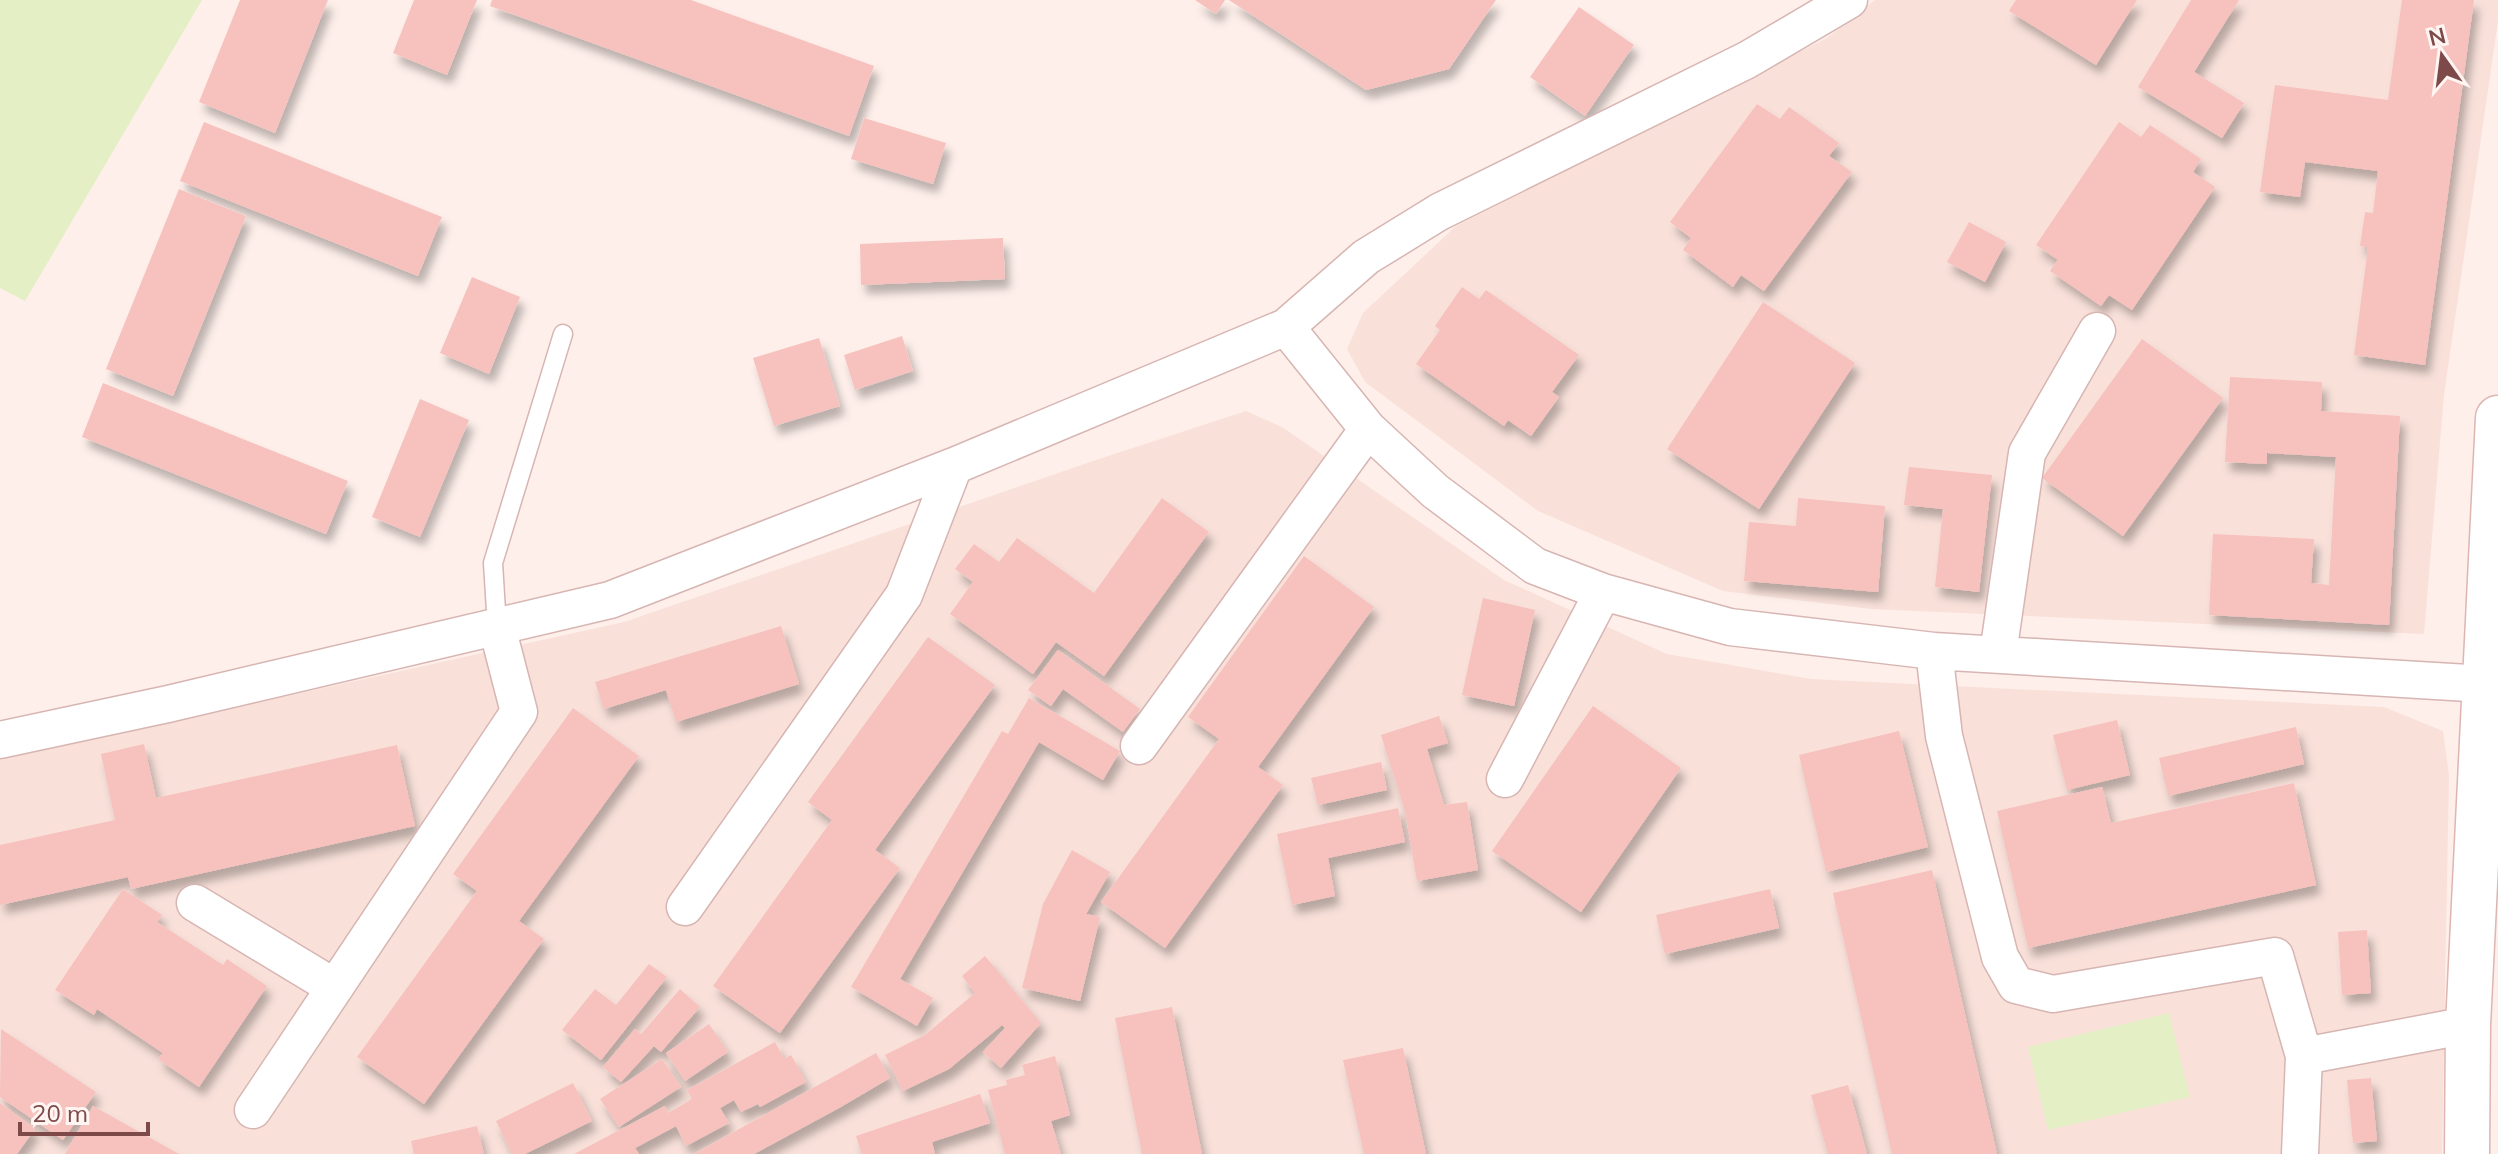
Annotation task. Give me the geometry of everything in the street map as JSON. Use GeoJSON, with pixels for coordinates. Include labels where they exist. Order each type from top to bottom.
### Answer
{"type":"FeatureCollection","features":[{"type":"Feature","properties":{"kind":"street"},"geometry":{"type":"LineString","coordinates":[[0,740],[168,704],[610,600],[954,466],[1286,327],[1366,257],[1439,212],[1747,60],[1849,0]]}},
{"type":"Feature","properties":{"kind":"street"},"geometry":{"type":"LineString","coordinates":[[1286,327],[1368,429],[1435,491],[1535,566],[1603,592],[1730,627],[1934,651],[2485,684]]}},
{"type":"Feature","properties":{"kind":"street"},"geometry":{"type":"LineString","coordinates":[[1998,654],[2027,453],[2097,331]]}},
{"type":"Feature","properties":{"kind":"street"},"geometry":{"type":"LineString","coordinates":[[2467,1154],[2468,1025],[2498,418]]}},
{"type":"Feature","properties":{"kind":"street"},"geometry":{"type":"LineString","coordinates":[[1139,746],[1368,429]]}},
{"type":"Feature","properties":{"kind":"street"},"geometry":{"type":"LineString","coordinates":[[685,907],[904,595],[954,466]]}},
{"type":"Feature","properties":{"kind":"street"},"geometry":{"type":"LineString","coordinates":[[1505,779],[1603,592]]}},
{"type":"Feature","properties":{"kind":"street"},"geometry":{"type":"LineString","coordinates":[[253,1110],[519,712],[497,627]]}},
{"type":"Feature","properties":{"kind":"street"},"geometry":{"type":"LineString","coordinates":[[1934,651],[1944,736],[2000,957],[2016,985],[2053,994],[2275,956],[2304,1056],[2300,1154]]}},
{"type":"Feature","properties":{"kind":"street"},"geometry":{"type":"LineString","coordinates":[[195,903],[334,987]]}},
{"type":"Feature","properties":{"kind":"street"},"geometry":{"type":"LineString","coordinates":[[2304,1056],[2468,1025]]}},
{"type":"Feature","properties":{"kind":"lane"},"geometry":{"type":"LineString","coordinates":[[497,627],[493,563],[563,334]]}},
{"type":"Feature","properties":{"kind":"shaded area"},"geometry":{"type":"Polygon","coordinates":[[[1875,0],[2498,0],[2498,21],[2444,395],[2424,634],[1871,609],[1723,591],[1538,511],[1365,382],[1347,349],[1363,313],[1456,226],[1827,38],[1875,0]]]}},
{"type":"Feature","properties":{"kind":"shaded area"},"geometry":{"type":"Polygon","coordinates":[[[1246,411],[1282,427],[1504,580],[1667,654],[1811,679],[2384,707],[2443,731],[2449,775],[2442,1154],[0,1154],[0,759],[624,622],[1246,411]]]}},
{"type":"Feature","properties":{"kind":"green space"},"geometry":{"type":"Polygon","coordinates":[[[0,0],[202,0],[25,301],[0,288],[0,0]]]}},
{"type":"Feature","properties":{"kind":"green space"},"geometry":{"type":"Polygon","coordinates":[[[2169,1013],[2190,1097],[2048,1130],[2028,1047],[2169,1013]]]}},
{"type":"Feature","properties":{"kind":"building"},"geometry":{"type":"Polygon","coordinates":[[[240,0],[328,0],[275,133],[199,102],[240,0]]]}},
{"type":"Feature","properties":{"kind":"building"},"geometry":{"type":"Polygon","coordinates":[[[414,0],[477,0],[447,75],[393,53],[414,0]]]}},
{"type":"Feature","properties":{"kind":"building"},"geometry":{"type":"Polygon","coordinates":[[[492,0],[691,0],[874,66],[849,136],[490,6],[492,0]]]}},
{"type":"Feature","properties":{"kind":"building"},"geometry":{"type":"Polygon","coordinates":[[[1195,0],[1225,0],[1216,14],[1195,0]]]}},
{"type":"Feature","properties":{"kind":"building"},"geometry":{"type":"Polygon","coordinates":[[[1229,0],[1496,0],[1449,69],[1366,90],[1229,0]]]}},
{"type":"Feature","properties":{"kind":"building"},"geometry":{"type":"Polygon","coordinates":[[[2016,0],[2137,0],[2096,65],[2009,11],[2016,0]]]}},
{"type":"Feature","properties":{"kind":"building"},"geometry":{"type":"Polygon","coordinates":[[[2191,0],[2239,0],[2194,72],[2244,103],[2222,138],[2138,87],[2191,0]]]}},
{"type":"Feature","properties":{"kind":"building"},"geometry":{"type":"Polygon","coordinates":[[[2402,0],[2474,0],[2425,365],[2354,355],[2368,247],[2360,246],[2365,212],[2373,213],[2378,171],[2305,162],[2300,197],[2260,192],[2275,85],[2388,100],[2402,0]]]}},
{"type":"Feature","properties":{"kind":"building"},"geometry":{"type":"Polygon","coordinates":[[[1579,7],[1634,45],[1585,116],[1530,77],[1579,7]]]}},
{"type":"Feature","properties":{"kind":"building"},"geometry":{"type":"Polygon","coordinates":[[[1757,104],[1780,119],[1789,107],[1839,143],[1829,156],[1852,172],[1764,291],[1741,275],[1733,287],[1683,250],[1691,238],[1670,222],[1757,104]]]}},
{"type":"Feature","properties":{"kind":"building"},"geometry":{"type":"Polygon","coordinates":[[[864,118],[946,143],[933,184],[851,159],[864,118]]]}},
{"type":"Feature","properties":{"kind":"building"},"geometry":{"type":"Polygon","coordinates":[[[204,122],[442,217],[418,276],[180,181],[204,122]]]}},
{"type":"Feature","properties":{"kind":"building"},"geometry":{"type":"Polygon","coordinates":[[[2119,122],[2141,137],[2150,125],[2201,159],[2193,172],[2215,187],[2132,310],[2109,295],[2101,306],[2050,271],[2058,260],[2036,245],[2119,122]]]}},
{"type":"Feature","properties":{"kind":"building"},"geometry":{"type":"Polygon","coordinates":[[[179,189],[246,216],[173,396],[106,369],[179,189]]]}},
{"type":"Feature","properties":{"kind":"building"},"geometry":{"type":"Polygon","coordinates":[[[1969,222],[2006,242],[1985,282],[1947,262],[1969,222]]]}},
{"type":"Feature","properties":{"kind":"building"},"geometry":{"type":"Polygon","coordinates":[[[1003,238],[1005,279],[861,285],[860,244],[1003,238]]]}},
{"type":"Feature","properties":{"kind":"building"},"geometry":{"type":"Polygon","coordinates":[[[472,277],[520,297],[489,374],[440,353],[472,277]]]}},
{"type":"Feature","properties":{"kind":"building"},"geometry":{"type":"Polygon","coordinates":[[[1462,287],[1479,299],[1486,290],[1579,355],[1552,392],[1559,397],[1531,436],[1508,420],[1504,426],[1416,364],[1440,330],[1435,326],[1462,287]]]}},
{"type":"Feature","properties":{"kind":"building"},"geometry":{"type":"Polygon","coordinates":[[[1763,302],[1855,363],[1759,509],[1667,449],[1763,302]]]}},
{"type":"Feature","properties":{"kind":"building"},"geometry":{"type":"Polygon","coordinates":[[[902,336],[913,371],[855,390],[844,355],[902,336]]]}},
{"type":"Feature","properties":{"kind":"building"},"geometry":{"type":"Polygon","coordinates":[[[819,338],[840,406],[774,426],[753,358],[819,338]]]}},
{"type":"Feature","properties":{"kind":"building"},"geometry":{"type":"Polygon","coordinates":[[[2142,339],[2223,398],[2123,536],[2042,478],[2142,339]]]}},
{"type":"Feature","properties":{"kind":"building"},"geometry":{"type":"Polygon","coordinates":[[[2230,377],[2322,382],[2321,411],[2400,416],[2389,625],[2209,615],[2213,534],[2314,539],[2311,583],[2329,585],[2336,457],[2267,453],[2267,464],[2225,462],[2230,377]]]}},
{"type":"Feature","properties":{"kind":"building"},"geometry":{"type":"Polygon","coordinates":[[[103,383],[348,481],[326,534],[82,437],[103,383]]]}},
{"type":"Feature","properties":{"kind":"building"},"geometry":{"type":"Polygon","coordinates":[[[420,399],[469,420],[420,537],[372,517],[420,399]]]}},
{"type":"Feature","properties":{"kind":"building"},"geometry":{"type":"Polygon","coordinates":[[[1909,467],[1992,475],[1979,592],[1935,587],[1943,509],[1904,505],[1909,467]]]}},
{"type":"Feature","properties":{"kind":"building"},"geometry":{"type":"Polygon","coordinates":[[[1162,498],[1209,532],[1104,676],[1056,642],[1033,674],[950,614],[973,582],[955,569],[974,544],[999,562],[1017,538],[1094,593],[1162,498]]]}},
{"type":"Feature","properties":{"kind":"building"},"geometry":{"type":"Polygon","coordinates":[[[1798,498],[1885,506],[1878,592],[1744,581],[1749,522],[1796,526],[1798,498]]]}},
{"type":"Feature","properties":{"kind":"building"},"geometry":{"type":"Polygon","coordinates":[[[1304,556],[1374,607],[1258,767],[1283,785],[1165,948],[1101,902],[1219,739],[1188,717],[1304,556]]]}},
{"type":"Feature","properties":{"kind":"building"},"geometry":{"type":"Polygon","coordinates":[[[1483,598],[1535,610],[1514,706],[1462,695],[1483,598]]]}},
{"type":"Feature","properties":{"kind":"building"},"geometry":{"type":"Polygon","coordinates":[[[781,626],[799,684],[676,722],[666,690],[604,709],[595,682],[781,626]]]}},
{"type":"Feature","properties":{"kind":"building"},"geometry":{"type":"Polygon","coordinates":[[[928,637],[995,685],[875,850],[900,868],[780,1033],[713,986],[832,820],[808,802],[928,637]]]}},
{"type":"Feature","properties":{"kind":"building"},"geometry":{"type":"Polygon","coordinates":[[[1058,650],[1140,709],[1123,732],[1063,689],[1051,706],[1028,690],[1058,650]]]}},
{"type":"Feature","properties":{"kind":"building"},"geometry":{"type":"Polygon","coordinates":[[[1029,698],[1120,751],[1103,780],[1039,742],[900,979],[933,998],[917,1026],[851,987],[1002,731],[1008,734],[1029,698]]]}},
{"type":"Feature","properties":{"kind":"building"},"geometry":{"type":"Polygon","coordinates":[[[1593,706],[1681,768],[1581,912],[1492,851],[1593,706]]]}},
{"type":"Feature","properties":{"kind":"building"},"geometry":{"type":"Polygon","coordinates":[[[573,708],[639,756],[519,921],[544,939],[424,1104],[357,1057],[477,891],[453,874],[573,708]]]}},
{"type":"Feature","properties":{"kind":"building"},"geometry":{"type":"Polygon","coordinates":[[[1439,716],[1448,743],[1427,749],[1444,805],[1467,802],[1478,870],[1417,881],[1405,811],[1381,735],[1439,716]]]}},
{"type":"Feature","properties":{"kind":"building"},"geometry":{"type":"Polygon","coordinates":[[[2117,720],[2130,775],[2067,790],[2053,735],[2117,720]]]}},
{"type":"Feature","properties":{"kind":"building"},"geometry":{"type":"Polygon","coordinates":[[[2296,727],[2304,764],[2168,796],[2159,758],[2296,727]]]}},
{"type":"Feature","properties":{"kind":"building"},"geometry":{"type":"Polygon","coordinates":[[[1899,731],[1928,847],[1826,872],[1799,755],[1899,731]]]}},
{"type":"Feature","properties":{"kind":"building"},"geometry":{"type":"Polygon","coordinates":[[[144,744],[156,798],[397,745],[415,826],[131,889],[128,877],[0,905],[0,845],[115,820],[101,754],[144,744]]]}},
{"type":"Feature","properties":{"kind":"building"},"geometry":{"type":"Polygon","coordinates":[[[1381,762],[1387,790],[1318,805],[1311,778],[1381,762]]]}},
{"type":"Feature","properties":{"kind":"building"},"geometry":{"type":"Polygon","coordinates":[[[2294,783],[2316,885],[2028,948],[1997,811],[2102,787],[2111,823],[2294,783]]]}},
{"type":"Feature","properties":{"kind":"building"},"geometry":{"type":"Polygon","coordinates":[[[1398,808],[1405,842],[1328,858],[1335,896],[1292,905],[1277,834],[1398,808]]]}},
{"type":"Feature","properties":{"kind":"building"},"geometry":{"type":"Polygon","coordinates":[[[1072,850],[1110,872],[1086,914],[1100,917],[1080,1001],[1022,988],[1043,904],[1072,850]]]}},
{"type":"Feature","properties":{"kind":"building"},"geometry":{"type":"Polygon","coordinates":[[[1932,870],[1997,1154],[1892,1154],[1833,893],[1932,870]]]}},
{"type":"Feature","properties":{"kind":"building"},"geometry":{"type":"Polygon","coordinates":[[[123,889],[162,915],[157,922],[223,965],[227,959],[267,986],[199,1087],[158,1059],[163,1053],[97,1009],[94,1015],[55,990],[123,889]]]}},
{"type":"Feature","properties":{"kind":"building"},"geometry":{"type":"Polygon","coordinates":[[[1770,889],[1779,928],[1665,954],[1656,915],[1770,889]]]}},
{"type":"Feature","properties":{"kind":"building"},"geometry":{"type":"Polygon","coordinates":[[[2367,930],[2371,993],[2342,995],[2338,932],[2367,930]]]}},
{"type":"Feature","properties":{"kind":"building"},"geometry":{"type":"Polygon","coordinates":[[[985,956],[1041,1023],[1001,1068],[983,1052],[1005,1028],[1002,1025],[949,1069],[903,1091],[885,1055],[925,1035],[975,993],[962,976],[985,956]]]}},
{"type":"Feature","properties":{"kind":"building"},"geometry":{"type":"Polygon","coordinates":[[[649,964],[667,977],[601,1060],[562,1030],[595,989],[616,1005],[649,964]]]}},
{"type":"Feature","properties":{"kind":"building"},"geometry":{"type":"Polygon","coordinates":[[[680,989],[700,1007],[661,1052],[654,1046],[621,1082],[603,1067],[635,1029],[641,1034],[680,989]]]}},
{"type":"Feature","properties":{"kind":"building"},"geometry":{"type":"Polygon","coordinates":[[[1172,1007],[1202,1154],[1142,1154],[1115,1018],[1172,1007]]]}},
{"type":"Feature","properties":{"kind":"building"},"geometry":{"type":"Polygon","coordinates":[[[709,1024],[728,1052],[685,1081],[666,1053],[709,1024]]]}},
{"type":"Feature","properties":{"kind":"building"},"geometry":{"type":"Polygon","coordinates":[[[1,1029],[96,1092],[63,1140],[0,1097],[1,1029]]]}},
{"type":"Feature","properties":{"kind":"building"},"geometry":{"type":"Polygon","coordinates":[[[775,1042],[784,1059],[791,1055],[806,1082],[760,1107],[758,1104],[741,1112],[734,1100],[720,1108],[729,1123],[686,1146],[676,1126],[635,1148],[639,1154],[574,1154],[665,1106],[668,1113],[692,1099],[687,1090],[775,1042]]]}},
{"type":"Feature","properties":{"kind":"building"},"geometry":{"type":"Polygon","coordinates":[[[1403,1048],[1426,1154],[1364,1154],[1343,1060],[1403,1048]]]}},
{"type":"Feature","properties":{"kind":"building"},"geometry":{"type":"Polygon","coordinates":[[[876,1053],[890,1078],[839,1108],[754,1154],[694,1154],[876,1053]]]}},
{"type":"Feature","properties":{"kind":"building"},"geometry":{"type":"Polygon","coordinates":[[[1055,1056],[1070,1115],[1051,1121],[1061,1154],[1005,1154],[988,1090],[1007,1085],[1006,1080],[1025,1075],[1022,1065],[1055,1056]]]}},
{"type":"Feature","properties":{"kind":"building"},"geometry":{"type":"Polygon","coordinates":[[[662,1059],[681,1087],[619,1127],[600,1099],[662,1059]]]}},
{"type":"Feature","properties":{"kind":"building"},"geometry":{"type":"Polygon","coordinates":[[[2371,1078],[2377,1141],[2353,1143],[2347,1080],[2371,1078]]]}},
{"type":"Feature","properties":{"kind":"building"},"geometry":{"type":"Polygon","coordinates":[[[573,1083],[592,1121],[525,1154],[512,1154],[496,1121],[573,1083]]]}},
{"type":"Feature","properties":{"kind":"building"},"geometry":{"type":"Polygon","coordinates":[[[1848,1085],[1867,1154],[1828,1154],[1811,1095],[1848,1085]]]}},
{"type":"Feature","properties":{"kind":"building"},"geometry":{"type":"Polygon","coordinates":[[[980,1094],[990,1123],[932,1142],[935,1154],[862,1154],[856,1136],[980,1094]]]}},
{"type":"Feature","properties":{"kind":"building"},"geometry":{"type":"Polygon","coordinates":[[[0,1103],[35,1129],[17,1154],[0,1154],[0,1103]]]}},
{"type":"Feature","properties":{"kind":"building"},"geometry":{"type":"Polygon","coordinates":[[[93,1106],[179,1154],[65,1154],[93,1106]]]}},
{"type":"Feature","properties":{"kind":"building"},"geometry":{"type":"Polygon","coordinates":[[[477,1126],[484,1154],[414,1154],[411,1141],[477,1126]]]}}]}
